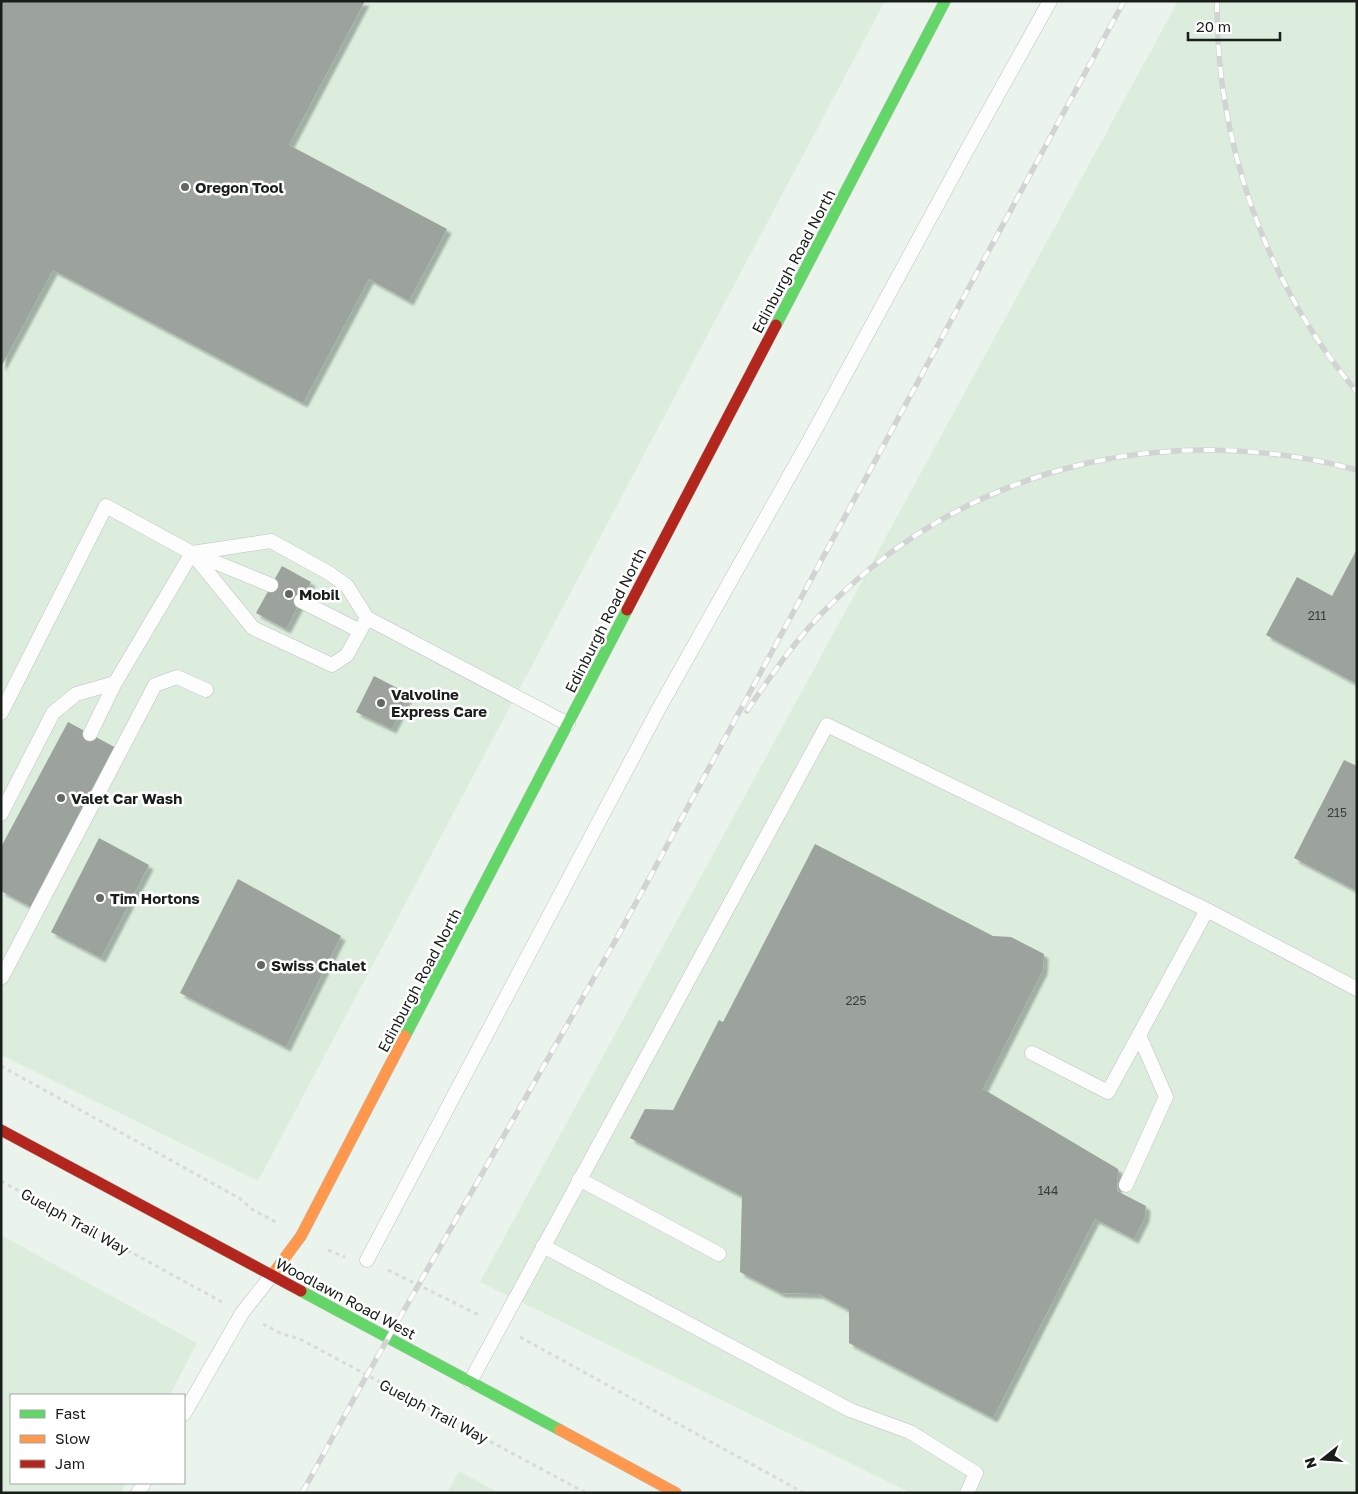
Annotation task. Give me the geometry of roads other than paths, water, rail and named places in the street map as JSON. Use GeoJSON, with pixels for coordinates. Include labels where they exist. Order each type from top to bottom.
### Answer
{"type":"FeatureCollection","features":[{"type":"Feature","properties":{"kind":"main road","name":"Edinburgh Road North"},"geometry":{"type":"LineString","coordinates":[[272,1275],[301,1236],[945,1]]}},
{"type":"Feature","properties":{"kind":"main road","name":"Woodlawn Road West"},"geometry":{"type":"LineString","coordinates":[[1,1130],[676,1493]]}},
{"type":"Feature","properties":{"kind":"lane"},"geometry":{"type":"LineString","coordinates":[[367,1260],[658,710],[809,442],[1050,1]]}},
{"type":"Feature","properties":{"kind":"lane"},"geometry":{"type":"LineString","coordinates":[[1,714],[106,506],[192,553],[271,585]]}},
{"type":"Feature","properties":{"kind":"lane"},"geometry":{"type":"LineString","coordinates":[[90,734],[115,683],[192,553],[270,540],[329,573],[347,586],[367,618],[568,724]]}},
{"type":"Feature","properties":{"kind":"lane"},"geometry":{"type":"LineString","coordinates":[[192,553],[253,628],[332,665],[347,654],[367,618]]}},
{"type":"Feature","properties":{"kind":"lane"},"geometry":{"type":"LineString","coordinates":[[301,601],[360,631]]}},
{"type":"Feature","properties":{"kind":"lane"},"geometry":{"type":"LineString","coordinates":[[2,977],[154,684],[177,676],[206,690]]}},
{"type":"Feature","properties":{"kind":"lane"},"geometry":{"type":"LineString","coordinates":[[1,814],[54,714],[76,694],[115,683]]}},
{"type":"Feature","properties":{"kind":"lane"},"geometry":{"type":"LineString","coordinates":[[470,1382],[827,725],[1207,910],[1357,989]]}},
{"type":"Feature","properties":{"kind":"lane"},"geometry":{"type":"LineString","coordinates":[[1032,1053],[1108,1092],[1207,910]]}},
{"type":"Feature","properties":{"kind":"lane"},"geometry":{"type":"LineString","coordinates":[[1126,1185],[1166,1097],[1139,1035]]}},
{"type":"Feature","properties":{"kind":"lane"},"geometry":{"type":"LineString","coordinates":[[579,1179],[719,1254]]}},
{"type":"Feature","properties":{"kind":"lane"},"geometry":{"type":"LineString","coordinates":[[543,1246],[850,1410],[910,1432],[976,1473],[966,1493]]}},
{"type":"Feature","properties":{"kind":"lane"},"geometry":{"type":"LineString","coordinates":[[185,1412],[242,1313],[272,1275]]}},
{"type":"Feature","properties":{"kind":"railway"},"geometry":{"type":"LineString","coordinates":[[302,1493],[367,1375],[618,936],[1124,1]]}},
{"type":"Feature","properties":{"kind":"railway"},"geometry":{"type":"LineString","coordinates":[[1217,1],[1219,54],[1226,107],[1237,158],[1252,209],[1272,258],[1297,306],[1325,350],[1357,392]]}},
{"type":"Feature","properties":{"kind":"railway"},"geometry":{"type":"LineString","coordinates":[[747,711],[809,627],[833,602],[888,555],[948,516],[1011,486],[1077,466],[1146,453],[1216,450],[1287,456],[1357,470]]}},
{"type":"Feature","properties":{"kind":"place","name":"Oregon Tool"},"geometry":{"type":"Point","coordinates":[185,187]}},
{"type":"Feature","properties":{"kind":"place","name":"Mobil"},"geometry":{"type":"Point","coordinates":[289,594]}},
{"type":"Feature","properties":{"kind":"place","name":"Valvoline Express Care"},"geometry":{"type":"Point","coordinates":[381,703]}},
{"type":"Feature","properties":{"kind":"place","name":"Valet Car Wash"},"geometry":{"type":"Point","coordinates":[61,798]}},
{"type":"Feature","properties":{"kind":"place","name":"Tim Hortons"},"geometry":{"type":"Point","coordinates":[100,898]}},
{"type":"Feature","properties":{"kind":"place","name":"Swiss Chalet"},"geometry":{"type":"Point","coordinates":[261,965]}}]}
